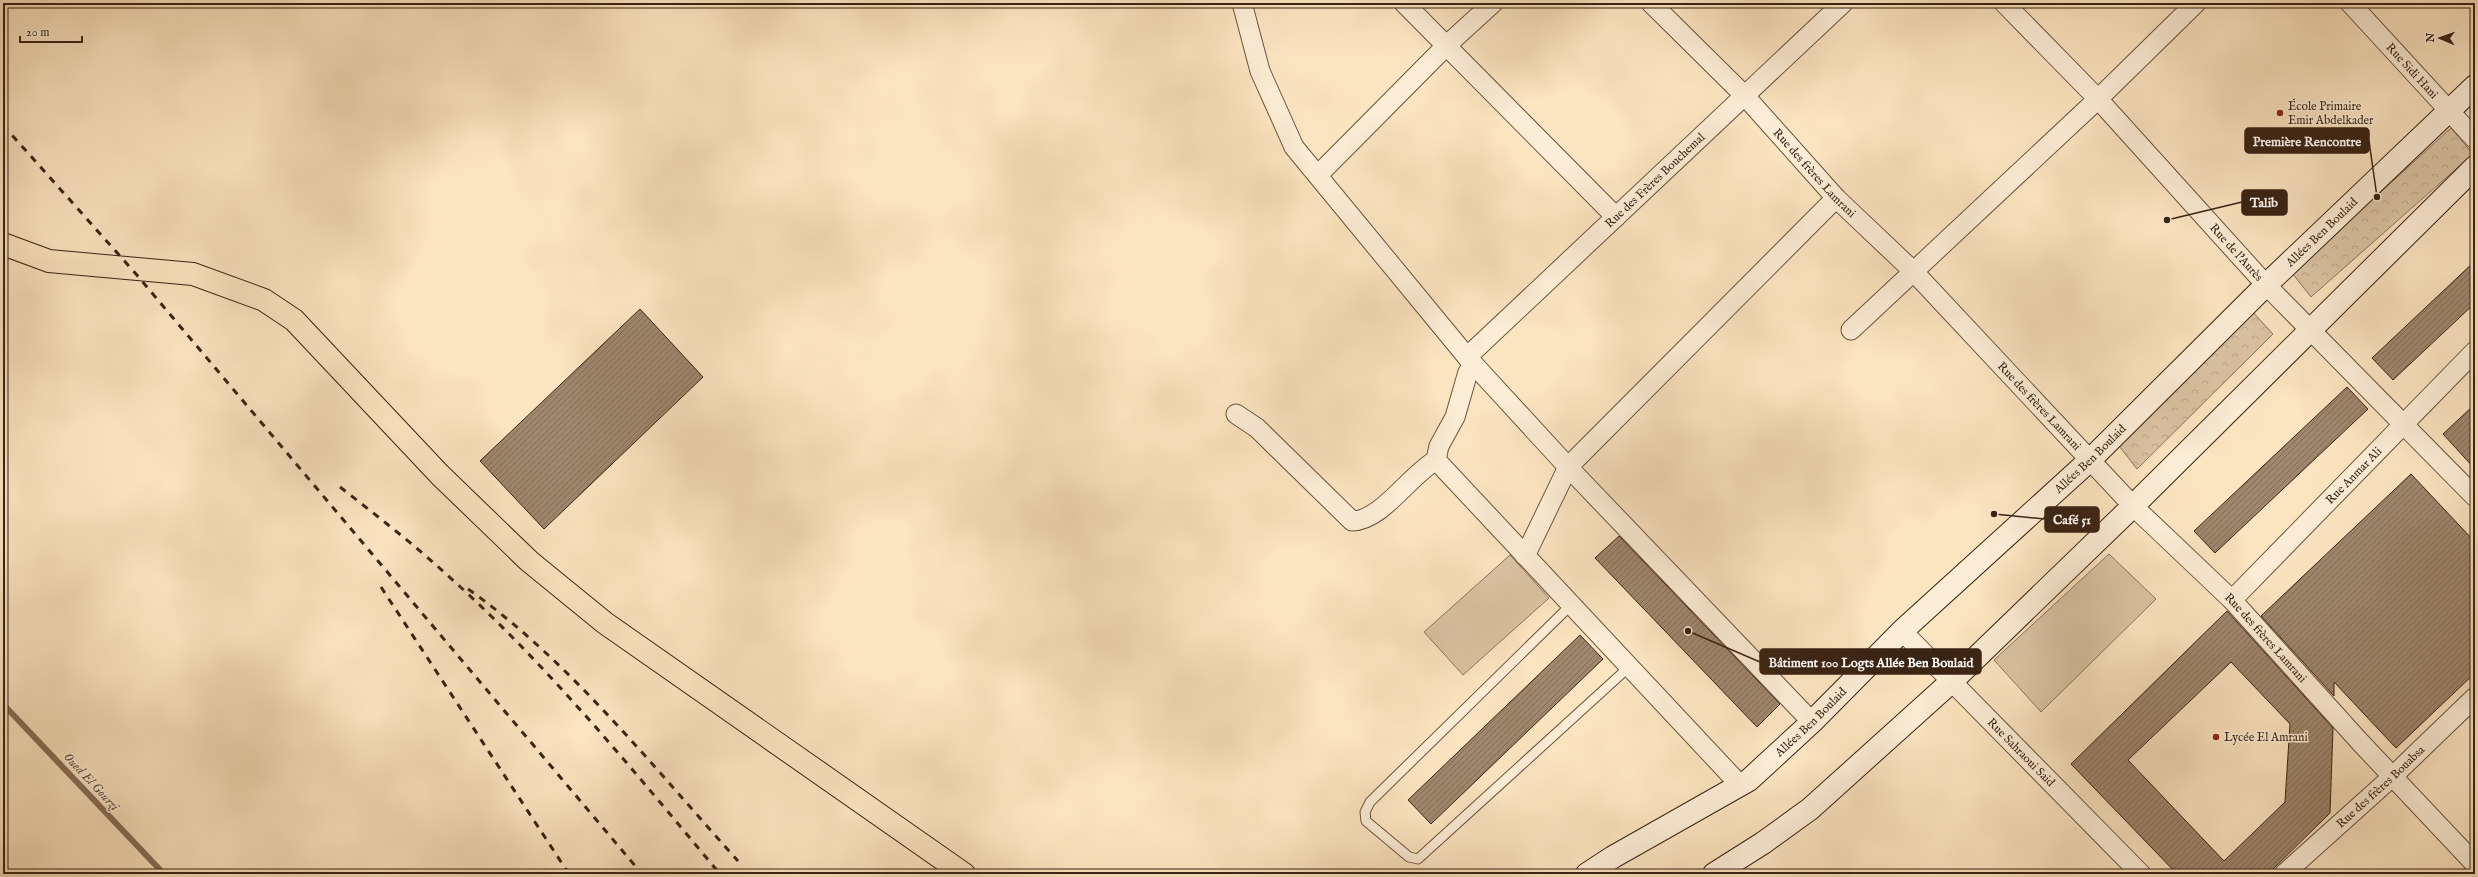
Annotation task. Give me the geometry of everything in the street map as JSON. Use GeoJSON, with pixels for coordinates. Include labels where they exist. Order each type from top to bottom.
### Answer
{"type":"FeatureCollection","features":[{"type":"Feature","properties":{"kind":"main road","name":"Allées Ben Boulaid"},"geometry":{"type":"LineString","coordinates":[[1587,874],[1613,857],[1749,780],[1812,722],[1902,631],[2090,460],[2266,285],[2475,86]]}},
{"type":"Feature","properties":{"kind":"main road"},"geometry":{"type":"LineString","coordinates":[[1714,874],[1763,843],[1810,809],[1951,682],[2133,506],[2475,167]]}},
{"type":"Feature","properties":{"kind":"main road"},"geometry":{"type":"LineString","coordinates":[[3,244],[48,261],[193,274],[270,304],[294,320],[440,475],[529,562],[612,627],[964,874]]}},
{"type":"Feature","properties":{"kind":"street"},"geometry":{"type":"LineString","coordinates":[[1242,3],[1260,71],[1294,147],[1318,175],[1467,365],[1568,467],[1812,722]]}},
{"type":"Feature","properties":{"kind":"street"},"geometry":{"type":"LineString","coordinates":[[1404,3],[1616,217]]}},
{"type":"Feature","properties":{"kind":"street"},"geometry":{"type":"LineString","coordinates":[[1318,175],[1447,45],[1493,3]]}},
{"type":"Feature","properties":{"kind":"street","name":"Rue des frères Lamrani"},"geometry":{"type":"LineString","coordinates":[[1651,3],[1744,95],[1836,198],[1913,271],[2133,506],[2232,600],[2392,777],[2475,864]]}},
{"type":"Feature","properties":{"kind":"street","name":"Rue des Frères Bouchemal"},"geometry":{"type":"LineString","coordinates":[[1467,365],[1616,217],[1744,95],[1844,3]]}},
{"type":"Feature","properties":{"kind":"street","name":"Rue de l'Aurès"},"geometry":{"type":"LineString","coordinates":[[2004,3],[2098,100],[2266,285],[2475,497]]}},
{"type":"Feature","properties":{"kind":"street"},"geometry":{"type":"LineString","coordinates":[[1851,330],[2098,100],[2196,3]]}},
{"type":"Feature","properties":{"kind":"street","name":"Rue Sidi Hani"},"geometry":{"type":"LineString","coordinates":[[2350,3],[2475,139]]}},
{"type":"Feature","properties":{"kind":"street"},"geometry":{"type":"LineString","coordinates":[[1525,556],[1568,467],[1836,198]]}},
{"type":"Feature","properties":{"kind":"street","name":"Rue Anmar Ali"},"geometry":{"type":"LineString","coordinates":[[2232,600],[2403,423],[2475,351]]}},
{"type":"Feature","properties":{"kind":"street"},"geometry":{"type":"LineString","coordinates":[[1236,414],[1257,428],[1352,521],[1361,521],[1373,515],[1423,469],[1436,460],[1439,446],[1455,417],[1467,365]]}},
{"type":"Feature","properties":{"kind":"street"},"geometry":{"type":"LineString","coordinates":[[1436,460],[1740,785]]}},
{"type":"Feature","properties":{"kind":"street","name":"Rue Sahraoui Said"},"geometry":{"type":"LineString","coordinates":[[1902,631],[2141,874]]}},
{"type":"Feature","properties":{"kind":"street","name":"Rue des frères Bouabsa"},"geometry":{"type":"LineString","coordinates":[[2284,874],[2392,777],[2475,697]]}},
{"type":"Feature","properties":{"kind":"lane"},"geometry":{"type":"LineString","coordinates":[[1571,606],[1370,802],[1365,812],[1366,821],[1409,858],[1418,859],[1629,667]]}},
{"type":"Feature","properties":{"kind":"green space"},"geometry":{"type":"Polygon","coordinates":[[[2451,128],[2473,154],[2311,297],[2292,273],[2451,128]]]}},
{"type":"Feature","properties":{"kind":"green space"},"geometry":{"type":"Polygon","coordinates":[[[2250,309],[2273,334],[2137,469],[2119,446],[2250,309]]]}},
{"type":"Feature","properties":{"kind":"green space"},"geometry":{"type":"Polygon","coordinates":[[[2109,554],[2156,599],[2041,712],[1994,660],[2109,554]]]}},
{"type":"Feature","properties":{"kind":"green space"},"geometry":{"type":"Polygon","coordinates":[[[1510,555],[1549,598],[1463,675],[1424,632],[1510,555]]]}},
{"type":"Feature","properties":{"kind":"building"},"geometry":{"type":"Polygon","coordinates":[[[2475,261],[2475,303],[2393,380],[2372,358],[2475,261]]]}},
{"type":"Feature","properties":{"kind":"building"},"geometry":{"type":"Polygon","coordinates":[[[640,309],[703,377],[544,529],[480,461],[640,309]]]}},
{"type":"Feature","properties":{"kind":"building"},"geometry":{"type":"Polygon","coordinates":[[[2347,387],[2368,409],[2215,553],[2194,531],[2347,387]]]}},
{"type":"Feature","properties":{"kind":"building"},"geometry":{"type":"Polygon","coordinates":[[[2475,404],[2475,469],[2443,434],[2475,404]]]}},
{"type":"Feature","properties":{"kind":"building"},"geometry":{"type":"Polygon","coordinates":[[[2411,474],[2475,542],[2475,673],[2396,748],[2334,682],[2334,696],[2261,616],[2411,474]]]}},
{"type":"Feature","properties":{"kind":"building"},"geometry":{"type":"Polygon","coordinates":[[[1619,536],[1780,704],[1757,727],[1595,558],[1619,536]]]}},
{"type":"Feature","properties":{"kind":"building"},"geometry":{"type":"Polygon","coordinates":[[[2227,611],[2333,728],[2330,813],[2268,874],[2177,874],[2071,764],[2227,611]],[[2231,662],[2128,760],[2224,861],[2285,802],[2290,724],[2231,662]]]}},
{"type":"Feature","properties":{"kind":"building"},"geometry":{"type":"Polygon","coordinates":[[[1580,635],[1603,659],[1431,824],[1408,800],[1580,635]]]}},
{"type":"Feature","properties":{"kind":"waterway","name":"Oued El Gourzi"},"geometry":{"type":"LineString","coordinates":[[3,704],[164,874]]}},
{"type":"Feature","properties":{"kind":"railway"},"geometry":{"type":"LineString","coordinates":[[3,125],[136,274],[642,874]]}},
{"type":"Feature","properties":{"kind":"railway"},"geometry":{"type":"LineString","coordinates":[[340,487],[394,529],[432,562],[483,608],[519,644],[622,757],[720,874]]}},
{"type":"Feature","properties":{"kind":"railway"},"geometry":{"type":"LineString","coordinates":[[381,587],[569,874]]}},
{"type":"Feature","properties":{"kind":"railway"},"geometry":{"type":"LineString","coordinates":[[468,589],[505,617],[576,682],[643,753],[738,861]]}},
{"type":"Feature","properties":{"kind":"place","name":"École Primaire Emir Abdelkader"},"geometry":{"type":"Point","coordinates":[2280,113]}},
{"type":"Feature","properties":{"kind":"place","name":"Première Rencontre"},"geometry":{"type":"Point","coordinates":[2377,197]}},
{"type":"Feature","properties":{"kind":"place","name":"Talib"},"geometry":{"type":"Point","coordinates":[2167,220]}},
{"type":"Feature","properties":{"kind":"place","name":"Café 51"},"geometry":{"type":"Point","coordinates":[1994,514]}},
{"type":"Feature","properties":{"kind":"place","name":"Bâtiment 100 Logts Allée Ben Boulaid"},"geometry":{"type":"Point","coordinates":[1688,631]}},
{"type":"Feature","properties":{"kind":"place","name":"Lycée El Amrani"},"geometry":{"type":"Point","coordinates":[2216,737]}}]}
